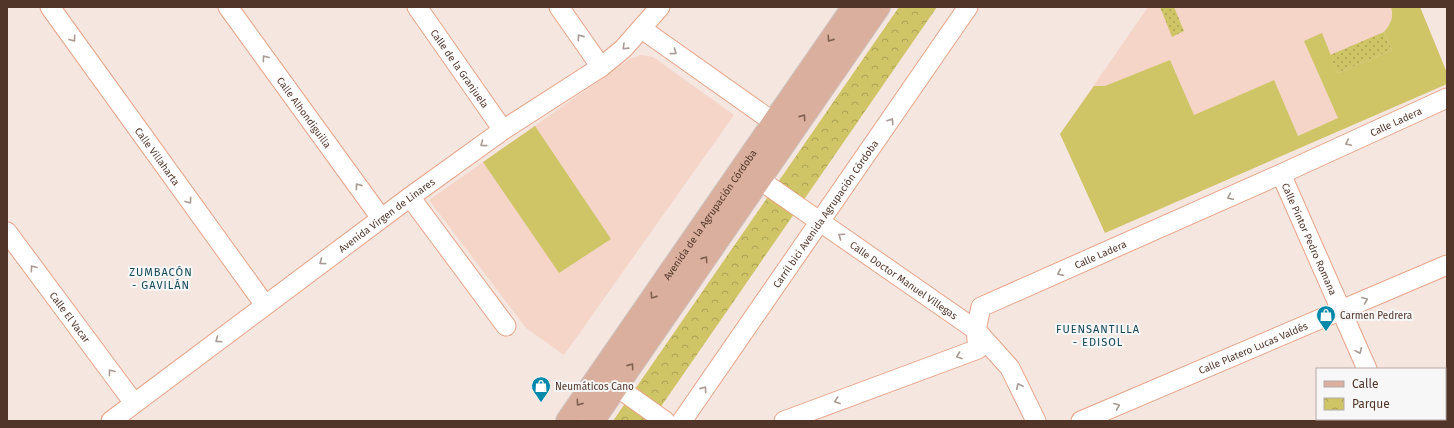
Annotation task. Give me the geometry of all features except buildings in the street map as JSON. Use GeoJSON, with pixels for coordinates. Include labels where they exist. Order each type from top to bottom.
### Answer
{"type":"FeatureCollection","features":[{"type":"Feature","properties":{"kind":"main road","name":"Avenida de la Agrupación Córdoba"},"geometry":{"type":"LineString","coordinates":[[567,421],[853,7]]}},
{"type":"Feature","properties":{"kind":"main road","name":"Avenida de la Agrupación Córdoba"},"geometry":{"type":"LineString","coordinates":[[593,421],[879,7]]}},
{"type":"Feature","properties":{"kind":"street","name":"Calle Villaharta"},"geometry":{"type":"LineString","coordinates":[[50,7],[265,305]]}},
{"type":"Feature","properties":{"kind":"street","name":"Calle Alhondiguilla"},"geometry":{"type":"LineString","coordinates":[[228,7],[381,218]]}},
{"type":"Feature","properties":{"kind":"street","name":"Calle de la Granjuela"},"geometry":{"type":"LineString","coordinates":[[417,7],[503,130]]}},
{"type":"Feature","properties":{"kind":"street"},"geometry":{"type":"LineString","coordinates":[[560,7],[601,67]]}},
{"type":"Feature","properties":{"kind":"street","name":"Avenida Virgen de Linares"},"geometry":{"type":"LineString","coordinates":[[111,421],[410,197],[503,130],[601,67],[623,49],[660,7]]}},
{"type":"Feature","properties":{"kind":"street","name":"Carril bici Avenida Agrupación Córdoba"},"geometry":{"type":"LineString","coordinates":[[682,421],[821,222],[968,7]]}},
{"type":"Feature","properties":{"kind":"street"},"geometry":{"type":"LineString","coordinates":[[642,29],[791,135]]}},
{"type":"Feature","properties":{"kind":"street","name":"Calle Ladera"},"geometry":{"type":"LineString","coordinates":[[784,421],[978,349],[976,330],[981,307],[1282,174],[1447,98]]}},
{"type":"Feature","properties":{"kind":"street","name":"Calle Doctor Manuel Villegas"},"geometry":{"type":"LineString","coordinates":[[742,167],[976,330],[1010,368],[1036,421]]}},
{"type":"Feature","properties":{"kind":"street","name":"Calle Pintor Pedro Romana"},"geometry":{"type":"LineString","coordinates":[[1282,174],[1367,368]]}},
{"type":"Feature","properties":{"kind":"street"},"geometry":{"type":"LineString","coordinates":[[410,197],[506,326]]}},
{"type":"Feature","properties":{"kind":"street","name":"Calle El Vacar"},"geometry":{"type":"LineString","coordinates":[[7,232],[134,403]]}},
{"type":"Feature","properties":{"kind":"street","name":"Calle Platero Lucas Valdés"},"geometry":{"type":"LineString","coordinates":[[1081,421],[1447,265]]}},
{"type":"Feature","properties":{"kind":"street"},"geometry":{"type":"LineString","coordinates":[[617,387],[665,421]]}},
{"type":"Feature","properties":{"kind":"shaded area"},"geometry":{"type":"Polygon","coordinates":[[[1148,7],[1420,7],[1447,73],[1447,84],[1217,183],[1060,134],[1148,7]]]}},
{"type":"Feature","properties":{"kind":"shaded area"},"geometry":{"type":"Polygon","coordinates":[[[641,55],[653,57],[734,115],[564,355],[526,328],[429,200],[630,59],[641,55]]]}},
{"type":"Feature","properties":{"kind":"green space"},"geometry":{"type":"Polygon","coordinates":[[[899,7],[937,7],[651,421],[613,421],[899,7]]]}},
{"type":"Feature","properties":{"kind":"green space"},"geometry":{"type":"Polygon","coordinates":[[[1160,7],[1174,7],[1184,31],[1172,37],[1160,7]]]}},
{"type":"Feature","properties":{"kind":"green space"},"geometry":{"type":"Polygon","coordinates":[[[1391,7],[1420,7],[1447,73],[1447,84],[1105,233],[1060,134],[1094,86],[1105,86],[1170,60],[1194,115],[1274,80],[1298,136],[1338,118],[1304,41],[1322,33],[1338,73],[1392,50],[1384,32],[1391,20],[1391,7]]]}},
{"type":"Feature","properties":{"kind":"green space"},"geometry":{"type":"Polygon","coordinates":[[[1384,32],[1392,50],[1338,73],[1330,55],[1384,32]]]}},
{"type":"Feature","properties":{"kind":"green space"},"geometry":{"type":"Polygon","coordinates":[[[535,126],[611,239],[559,273],[483,162],[535,126]]]}},
{"type":"Feature","properties":{"kind":"place","name":"Carmen Pedrera"},"geometry":{"type":"Point","coordinates":[1326,332]}},
{"type":"Feature","properties":{"kind":"place","name":"Neumáticos Cano"},"geometry":{"type":"Point","coordinates":[541,403]}},
{"type":"Feature","properties":{"kind":"district","name":"ZUMBACÓN - GAVILÁN"},"geometry":{"type":"Point","coordinates":[161,278]}},
{"type":"Feature","properties":{"kind":"district","name":"FUENSANTILLA - EDISOL"},"geometry":{"type":"Point","coordinates":[1098,335]}}]}
